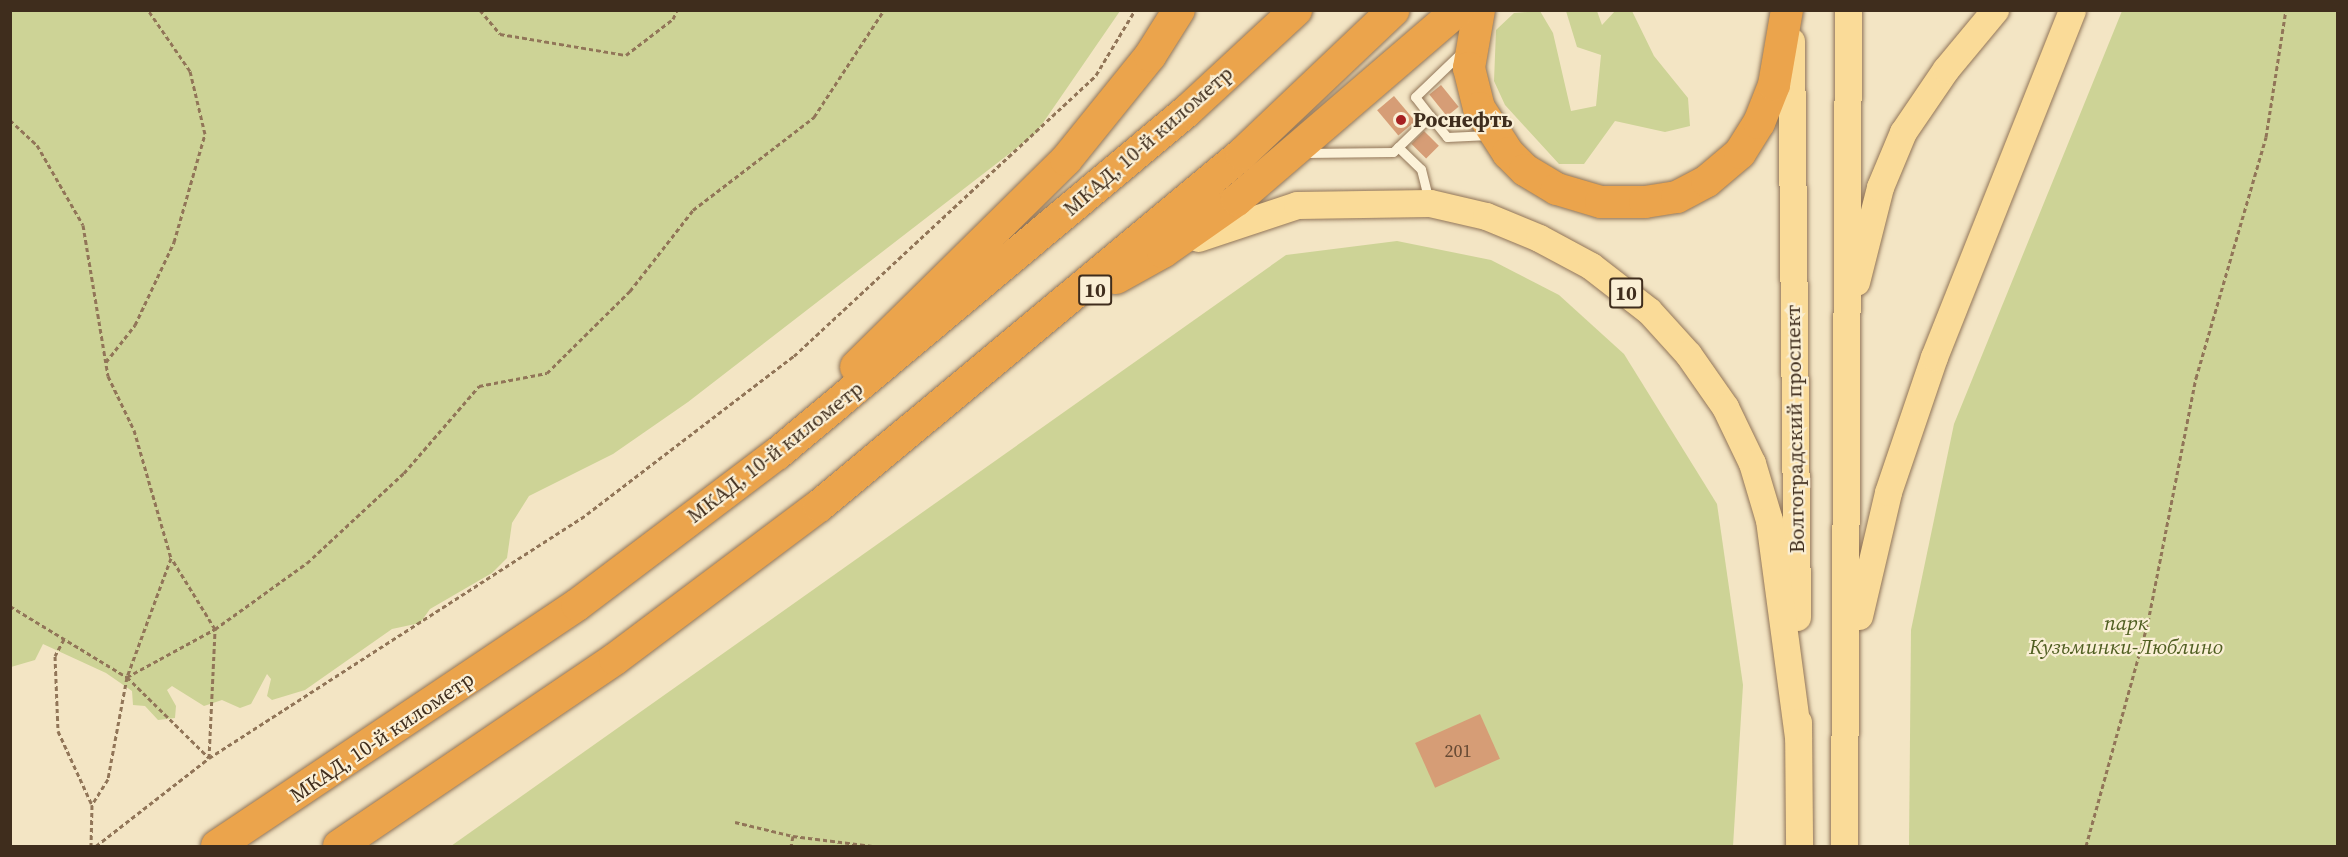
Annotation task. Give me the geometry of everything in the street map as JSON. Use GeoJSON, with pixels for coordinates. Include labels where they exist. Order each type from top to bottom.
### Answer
{"type":"FeatureCollection","features":[{"type":"Feature","properties":{"kind":"highway"},"geometry":{"type":"LineString","coordinates":[[777,454],[885,335],[1066,160],[1150,56],[1179,10]]}},
{"type":"Feature","properties":{"kind":"highway","name":"МКАД, 10-й километр"},"geometry":{"type":"LineString","coordinates":[[217,846],[577,605],[777,454],[1187,111],[1296,10]]}},
{"type":"Feature","properties":{"kind":"highway"},"geometry":{"type":"LineString","coordinates":[[339,846],[615,659],[819,507],[1030,334],[1242,154],[1394,10]]}},
{"type":"Feature","properties":{"kind":"highway"},"geometry":{"type":"LineString","coordinates":[[1164,252],[1294,153],[1458,10]]}},
{"type":"Feature","properties":{"kind":"highway"},"geometry":{"type":"LineString","coordinates":[[1479,10],[1471,44],[1469,68],[1479,108],[1495,135],[1525,170],[1557,189],[1601,202],[1677,197],[1707,181],[1740,153],[1760,123],[1774,85],[1789,10]]}},
{"type":"Feature","properties":{"kind":"highway","name":"10"},"geometry":{"type":"LineString","coordinates":[[1030,334],[1164,252]]}},
{"type":"Feature","properties":{"kind":"main road","name":"Волгоградский проспект"},"geometry":{"type":"LineString","coordinates":[[1789,10],[1799,846]]}},
{"type":"Feature","properties":{"kind":"main road"},"geometry":{"type":"LineString","coordinates":[[1844,846],[1848,10]]}},
{"type":"Feature","properties":{"kind":"main road"},"geometry":{"type":"LineString","coordinates":[[1847,310],[1880,187],[1903,132],[1946,69],[1995,10]]}},
{"type":"Feature","properties":{"kind":"main road"},"geometry":{"type":"LineString","coordinates":[[1845,697],[1866,576],[1888,492],[1934,357],[2072,10]]}},
{"type":"Feature","properties":{"kind":"main road","name":"10"},"geometry":{"type":"LineString","coordinates":[[1164,252],[1230,224],[1297,205],[1430,203],[1486,216],[1591,266],[1649,311],[1700,372],[1752,463],[1769,520],[1798,738]]}},
{"type":"Feature","properties":{"kind":"lane"},"geometry":{"type":"LineString","coordinates":[[1471,44],[1414,97],[1447,137],[1495,135]]}},
{"type":"Feature","properties":{"kind":"lane"},"geometry":{"type":"LineString","coordinates":[[1294,153],[1393,152],[1430,116]]}},
{"type":"Feature","properties":{"kind":"lane"},"geometry":{"type":"LineString","coordinates":[[1398,147],[1421,169],[1430,203]]}},
{"type":"Feature","properties":{"kind":"path"},"geometry":{"type":"LineString","coordinates":[[106,362],[135,325],[174,242],[206,134],[190,71],[148,10]]}},
{"type":"Feature","properties":{"kind":"path"},"geometry":{"type":"LineString","coordinates":[[480,10],[500,34],[626,55],[673,19],[676,10]]}},
{"type":"Feature","properties":{"kind":"path"},"geometry":{"type":"LineString","coordinates":[[127,677],[215,629],[323,548],[404,473],[479,386],[547,373],[630,291],[693,210],[814,117],[884,10]]}},
{"type":"Feature","properties":{"kind":"path"},"geometry":{"type":"LineString","coordinates":[[96,846],[210,758],[587,514],[794,356],[1096,75],[1135,10]]}},
{"type":"Feature","properties":{"kind":"path"},"geometry":{"type":"LineString","coordinates":[[2086,846],[2148,622],[2196,378],[2266,137],[2286,10]]}},
{"type":"Feature","properties":{"kind":"path"},"geometry":{"type":"LineString","coordinates":[[10,120],[37,145],[83,225],[106,362],[134,430],[171,558],[215,629],[210,758]]}},
{"type":"Feature","properties":{"kind":"path"},"geometry":{"type":"LineString","coordinates":[[92,805],[108,779],[127,677],[171,558]]}},
{"type":"Feature","properties":{"kind":"path"},"geometry":{"type":"LineString","coordinates":[[10,606],[127,677],[210,758]]}},
{"type":"Feature","properties":{"kind":"path"},"geometry":{"type":"LineString","coordinates":[[64,639],[55,656],[58,731],[92,805],[91,846]]}},
{"type":"Feature","properties":{"kind":"path"},"geometry":{"type":"LineString","coordinates":[[735,822],[793,836],[872,846]]}},
{"type":"Feature","properties":{"kind":"path"},"geometry":{"type":"LineString","coordinates":[[791,846],[793,836]]}},
{"type":"Feature","properties":{"kind":"green space"},"geometry":{"type":"Polygon","coordinates":[[[11,10],[1120,11],[1036,133],[688,402],[613,454],[529,496],[512,523],[507,558],[492,573],[430,609],[420,623],[392,629],[305,690],[272,700],[267,696],[271,679],[267,674],[251,704],[240,708],[222,700],[204,706],[172,686],[167,690],[176,706],[175,718],[158,720],[145,706],[133,705],[132,691],[106,673],[43,644],[35,660],[11,667],[11,10]]]}},
{"type":"Feature","properties":{"kind":"green space"},"geometry":{"type":"Polygon","coordinates":[[[1540,11],[1553,33],[1571,111],[1596,106],[1601,55],[1577,47],[1566,11],[1597,11],[1602,25],[1615,11],[1632,11],[1654,56],[1688,98],[1690,126],[1665,132],[1615,121],[1584,164],[1559,164],[1505,105],[1494,81],[1496,30],[1514,13],[1540,11]]]}},
{"type":"Feature","properties":{"kind":"green space","name":"парк Кузьминки-Люблино"},"geometry":{"type":"Polygon","coordinates":[[[2122,11],[2337,11],[2337,846],[1909,846],[1911,630],[1954,424],[2122,11]]]}},
{"type":"Feature","properties":{"kind":"green space"},"geometry":{"type":"Polygon","coordinates":[[[1397,241],[1491,260],[1559,295],[1624,354],[1717,504],[1743,685],[1733,846],[451,846],[1286,255],[1397,241]]]}},
{"type":"Feature","properties":{"kind":"building"},"geometry":{"type":"Polygon","coordinates":[[[1441,85],[1459,107],[1447,116],[1429,94],[1441,85]]]}},
{"type":"Feature","properties":{"kind":"building"},"geometry":{"type":"Polygon","coordinates":[[[1394,96],[1415,121],[1398,135],[1377,110],[1394,96]]]}},
{"type":"Feature","properties":{"kind":"building"},"geometry":{"type":"Polygon","coordinates":[[[1424,131],[1439,146],[1426,159],[1411,144],[1424,131]]]}},
{"type":"Feature","properties":{"kind":"building"},"geometry":{"type":"Polygon","coordinates":[[[1480,714],[1500,759],[1435,788],[1415,743],[1480,714]]]}},
{"type":"Feature","properties":{"kind":"place","name":"Роснефть"},"geometry":{"type":"Point","coordinates":[1401,120]}}]}
